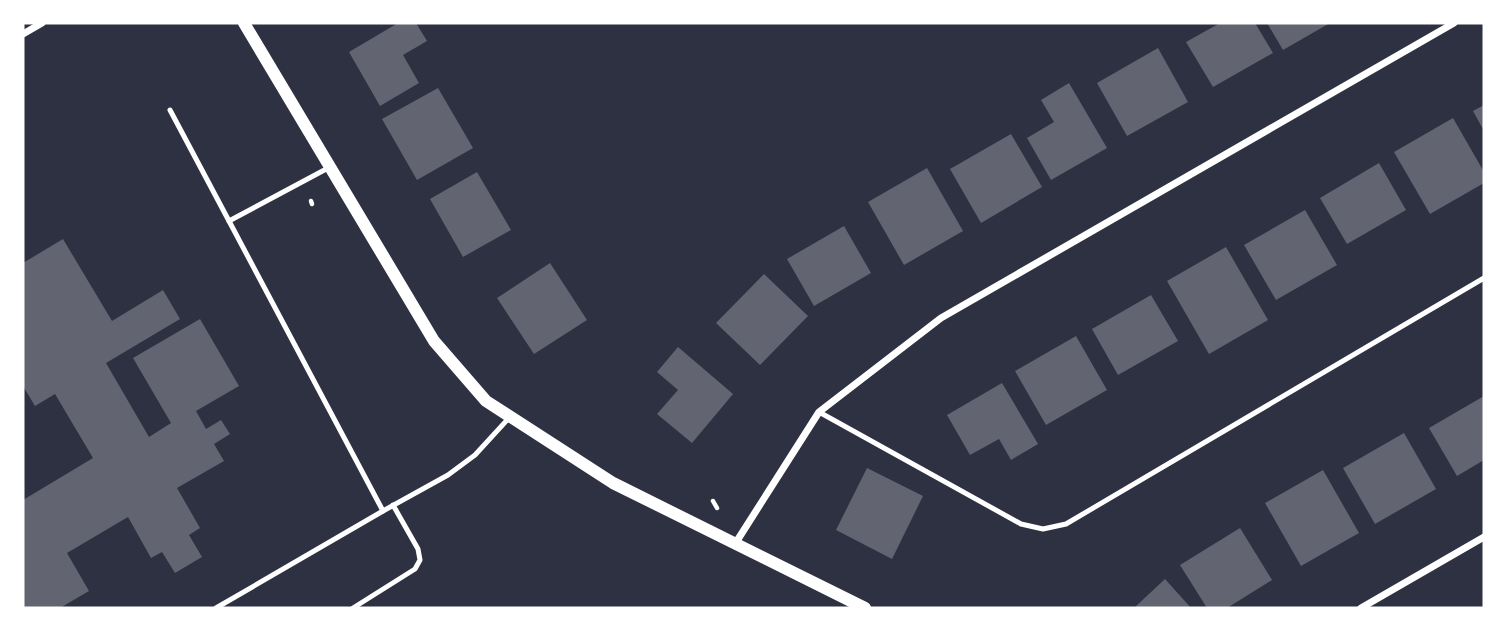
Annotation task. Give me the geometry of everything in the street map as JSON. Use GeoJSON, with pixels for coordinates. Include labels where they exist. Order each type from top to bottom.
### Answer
{"type":"FeatureCollection","features":[{"type":"Feature","properties":{"kind":"street"},"geometry":{"type":"LineString","coordinates":[[23,34],[42,23]]}},
{"type":"Feature","properties":{"kind":"street"},"geometry":{"type":"LineString","coordinates":[[244,23],[434,341],[486,401],[613,483],[865,608]]}},
{"type":"Feature","properties":{"kind":"street"},"geometry":{"type":"LineString","coordinates":[[735,544],[819,412],[941,318],[1454,23]]}},
{"type":"Feature","properties":{"kind":"street"},"geometry":{"type":"LineString","coordinates":[[1361,608],[1484,537]]}},
{"type":"Feature","properties":{"kind":"lane"},"geometry":{"type":"LineString","coordinates":[[170,110],[383,511]]}},
{"type":"Feature","properties":{"kind":"lane"},"geometry":{"type":"LineString","coordinates":[[229,221],[330,167]]}},
{"type":"Feature","properties":{"kind":"lane"},"geometry":{"type":"LineString","coordinates":[[819,412],[1021,524],[1043,529],[1066,524],[1484,278]]}},
{"type":"Feature","properties":{"kind":"lane"},"geometry":{"type":"LineString","coordinates":[[216,608],[448,475],[475,455],[510,416]]}},
{"type":"Feature","properties":{"kind":"lane"},"geometry":{"type":"LineString","coordinates":[[353,608],[415,569],[420,561],[418,549],[393,505]]}},
{"type":"Feature","properties":{"kind":"path"},"geometry":{"type":"LineString","coordinates":[[713,501],[717,508]]}},
{"type":"Feature","properties":{"kind":"building"},"geometry":{"type":"Polygon","coordinates":[[[398,23],[416,23],[427,41],[403,55],[419,83],[380,106],[349,52],[398,23]]]}},
{"type":"Feature","properties":{"kind":"building"},"geometry":{"type":"Polygon","coordinates":[[[1220,23],[1255,23],[1273,53],[1213,87],[1186,42],[1220,23]]]}},
{"type":"Feature","properties":{"kind":"building"},"geometry":{"type":"Polygon","coordinates":[[[1267,23],[1330,23],[1283,50],[1267,23]]]}},
{"type":"Feature","properties":{"kind":"building"},"geometry":{"type":"Polygon","coordinates":[[[1158,48],[1188,102],[1127,136],[1097,83],[1158,48]]]}},
{"type":"Feature","properties":{"kind":"building"},"geometry":{"type":"Polygon","coordinates":[[[1069,83],[1107,148],[1051,180],[1027,138],[1054,122],[1041,100],[1069,83]]]}},
{"type":"Feature","properties":{"kind":"building"},"geometry":{"type":"Polygon","coordinates":[[[438,88],[473,148],[417,180],[382,119],[438,88]]]}},
{"type":"Feature","properties":{"kind":"building"},"geometry":{"type":"Polygon","coordinates":[[[1484,105],[1484,131],[1473,111],[1484,105]]]}},
{"type":"Feature","properties":{"kind":"building"},"geometry":{"type":"Polygon","coordinates":[[[1453,118],[1484,172],[1484,183],[1430,214],[1394,152],[1453,118]]]}},
{"type":"Feature","properties":{"kind":"building"},"geometry":{"type":"Polygon","coordinates":[[[1011,134],[1042,187],[981,223],[950,169],[1011,134]]]}},
{"type":"Feature","properties":{"kind":"building"},"geometry":{"type":"Polygon","coordinates":[[[1379,163],[1406,210],[1347,244],[1320,198],[1379,163]]]}},
{"type":"Feature","properties":{"kind":"building"},"geometry":{"type":"Polygon","coordinates":[[[927,168],[963,231],[904,265],[868,202],[927,168]]]}},
{"type":"Feature","properties":{"kind":"building"},"geometry":{"type":"Polygon","coordinates":[[[477,172],[511,230],[463,257],[430,199],[477,172]]]}},
{"type":"Feature","properties":{"kind":"building"},"geometry":{"type":"Polygon","coordinates":[[[1305,210],[1337,265],[1276,300],[1244,245],[1305,210]]]}},
{"type":"Feature","properties":{"kind":"building"},"geometry":{"type":"Polygon","coordinates":[[[844,226],[871,273],[814,306],[787,259],[844,226]]]}},
{"type":"Feature","properties":{"kind":"building"},"geometry":{"type":"Polygon","coordinates":[[[63,239],[112,321],[163,290],[180,319],[106,363],[149,437],[171,423],[133,358],[200,319],[239,386],[196,411],[206,429],[221,420],[230,434],[214,444],[224,461],[177,488],[200,528],[189,535],[202,557],[175,573],[162,552],[151,558],[128,517],[67,553],[89,591],[60,608],[23,608],[23,500],[93,458],[55,394],[35,406],[23,386],[23,263],[63,239]]]}},
{"type":"Feature","properties":{"kind":"building"},"geometry":{"type":"Polygon","coordinates":[[[1226,247],[1268,320],[1209,354],[1167,281],[1226,247]]]}},
{"type":"Feature","properties":{"kind":"building"},"geometry":{"type":"Polygon","coordinates":[[[550,263],[587,320],[534,354],[497,298],[550,263]]]}},
{"type":"Feature","properties":{"kind":"building"},"geometry":{"type":"Polygon","coordinates":[[[764,274],[808,316],[760,365],[716,323],[764,274]]]}},
{"type":"Feature","properties":{"kind":"building"},"geometry":{"type":"Polygon","coordinates":[[[1151,295],[1178,341],[1118,375],[1092,329],[1151,295]]]}},
{"type":"Feature","properties":{"kind":"building"},"geometry":{"type":"Polygon","coordinates":[[[1076,336],[1107,390],[1046,425],[1015,371],[1076,336]]]}},
{"type":"Feature","properties":{"kind":"building"},"geometry":{"type":"Polygon","coordinates":[[[678,347],[733,394],[692,443],[657,414],[678,390],[657,372],[678,347]]]}},
{"type":"Feature","properties":{"kind":"building"},"geometry":{"type":"Polygon","coordinates":[[[1002,383],[1038,444],[1011,460],[999,439],[970,455],[947,415],[1002,383]]]}},
{"type":"Feature","properties":{"kind":"building"},"geometry":{"type":"Polygon","coordinates":[[[1484,396],[1484,460],[1457,476],[1429,428],[1484,396]]]}},
{"type":"Feature","properties":{"kind":"building"},"geometry":{"type":"Polygon","coordinates":[[[1404,433],[1436,489],[1375,524],[1343,468],[1404,433]]]}},
{"type":"Feature","properties":{"kind":"building"},"geometry":{"type":"Polygon","coordinates":[[[867,468],[923,496],[892,559],[836,530],[867,468]]]}},
{"type":"Feature","properties":{"kind":"building"},"geometry":{"type":"Polygon","coordinates":[[[1323,470],[1359,533],[1301,566],[1265,503],[1323,470]]]}},
{"type":"Feature","properties":{"kind":"building"},"geometry":{"type":"Polygon","coordinates":[[[1240,528],[1272,580],[1227,608],[1207,608],[1180,565],[1240,528]]]}},
{"type":"Feature","properties":{"kind":"building"},"geometry":{"type":"Polygon","coordinates":[[[1165,579],[1191,608],[1134,608],[1165,579]]]}}]}
